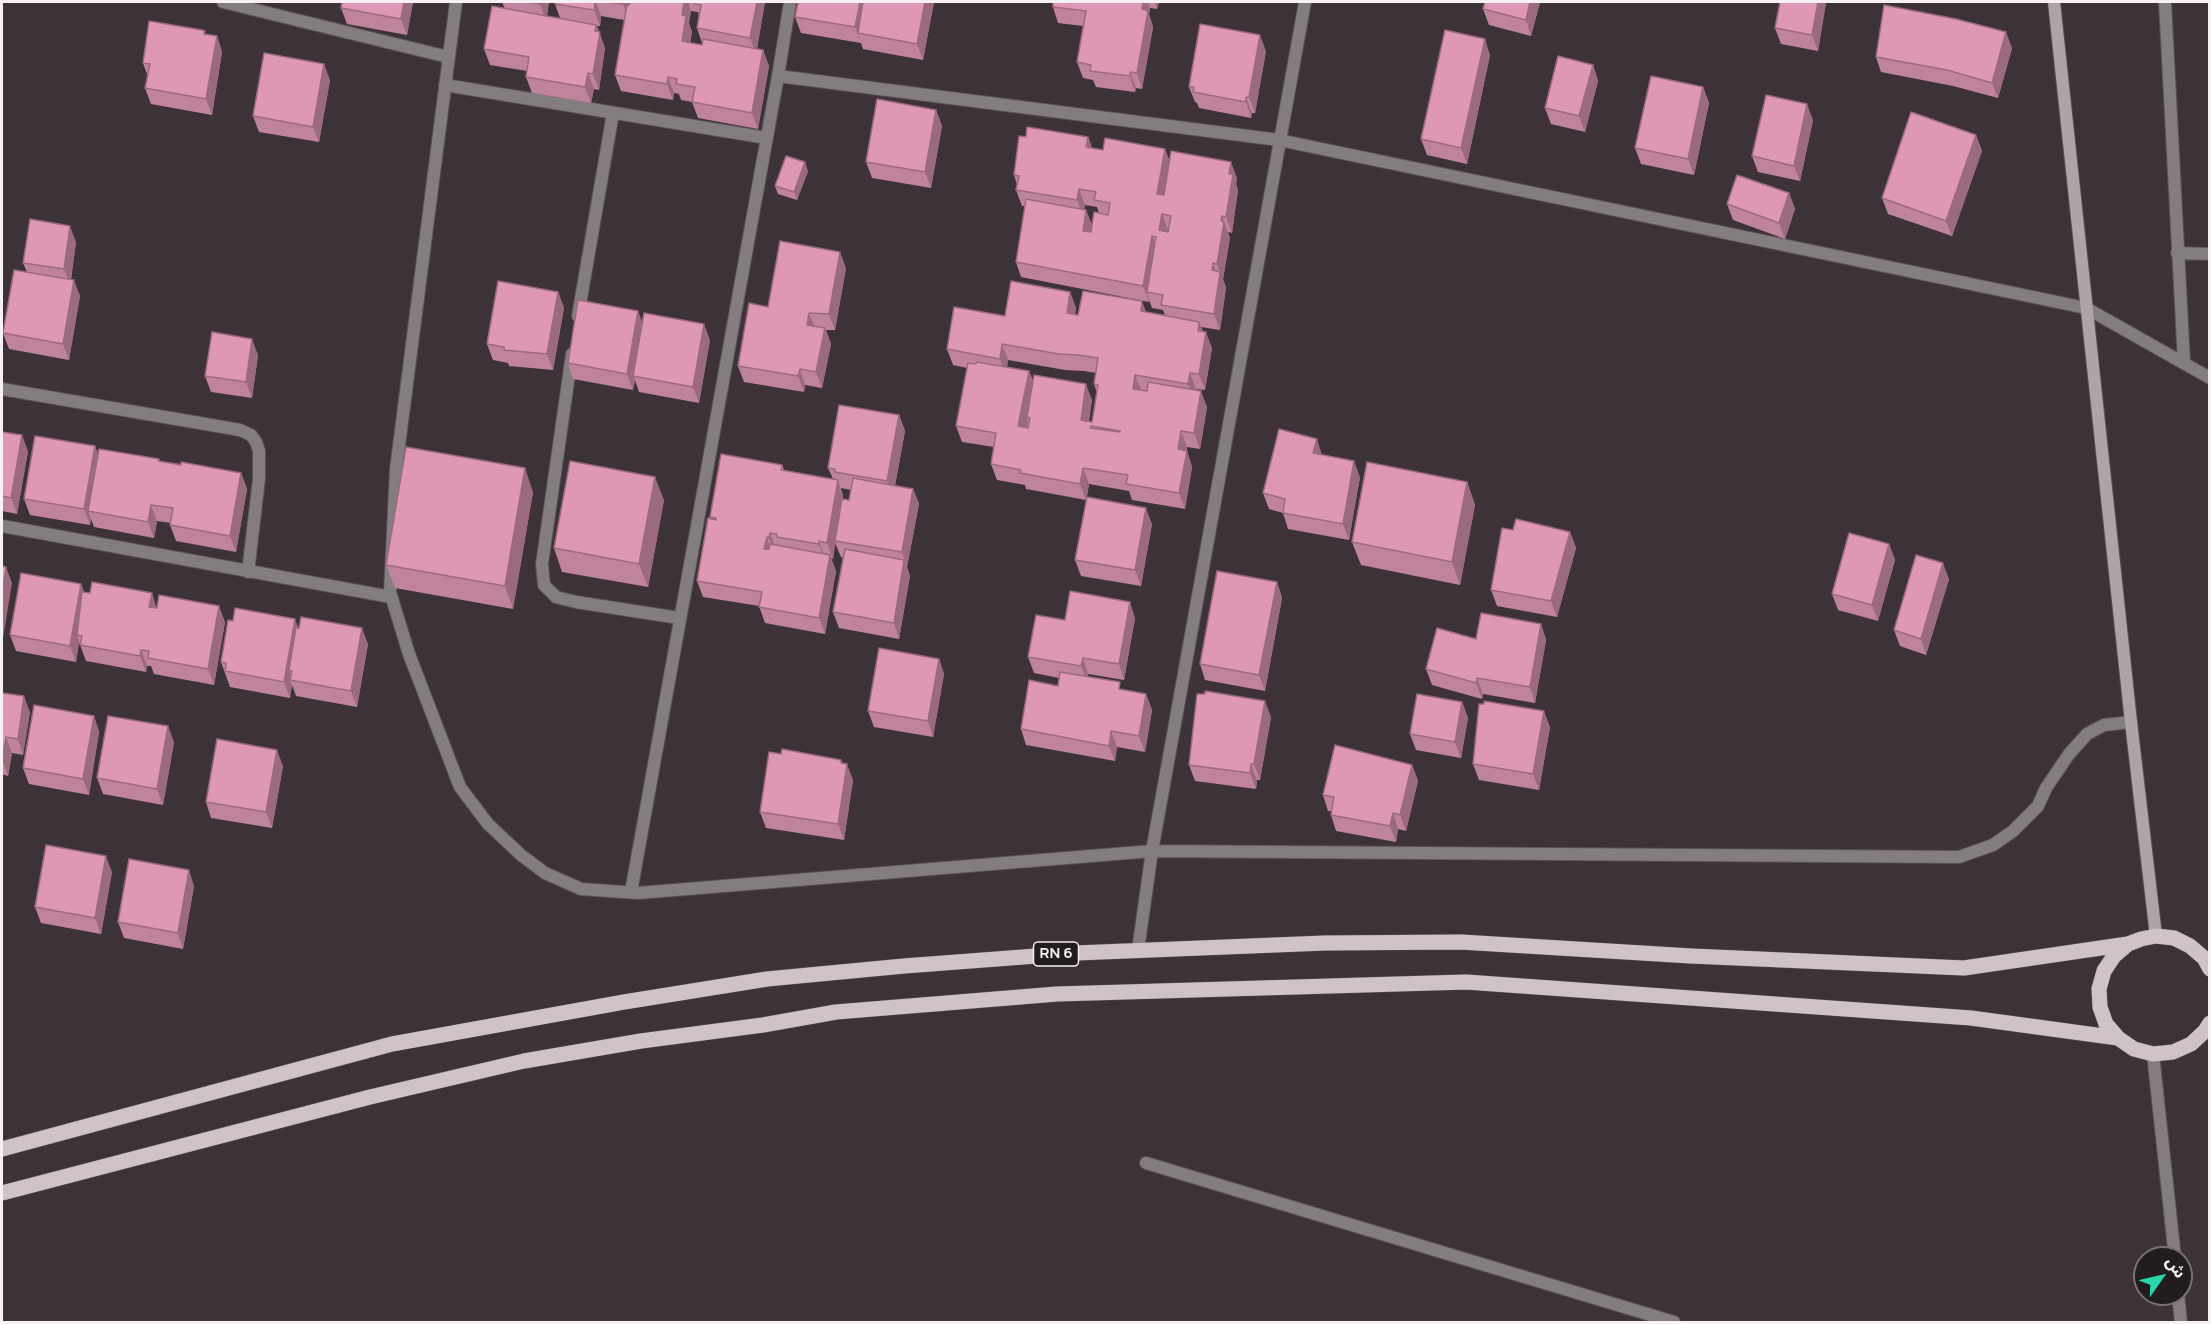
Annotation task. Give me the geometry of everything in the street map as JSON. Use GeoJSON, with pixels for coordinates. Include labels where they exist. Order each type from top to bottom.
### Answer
{"type":"FeatureCollection","features":[{"type":"Feature","properties":{"kind":"main road"},"geometry":{"type":"LineString","coordinates":[[2208,962],[2190,946],[2174,938],[2156,936],[2141,939],[2128,944],[2114,956],[2104,971],[2099,989],[2100,1007],[2106,1024],[2118,1038],[2134,1049],[2153,1054],[2173,1052],[2191,1044],[2210,1042]]}},
{"type":"Feature","properties":{"kind":"main road","name":"RN 6"},"geometry":{"type":"LineString","coordinates":[[2,1149],[392,1044],[767,979],[870,969],[1138,950],[1325,943],[1461,942],[1691,956],[1964,968],[2128,944]]}},
{"type":"Feature","properties":{"kind":"main road"},"geometry":{"type":"LineString","coordinates":[[2,1193],[370,1097],[524,1060],[836,1012],[1057,994],[1466,982],[1690,1000],[1971,1018],[2118,1038]]}},
{"type":"Feature","properties":{"kind":"main road"},"geometry":{"type":"LineString","coordinates":[[2191,1044],[2210,1023]]}},
{"type":"Feature","properties":{"kind":"street"},"geometry":{"type":"LineString","coordinates":[[223,2],[448,57]]}},
{"type":"Feature","properties":{"kind":"street"},"geometry":{"type":"LineString","coordinates":[[456,2],[396,469],[389,575],[391,597],[409,654],[460,787],[488,825],[521,855],[545,873],[581,889],[631,892],[1152,851],[1959,857],[1993,845],[2013,831],[2038,806],[2046,788],[2069,754],[2087,734],[2104,725],[2131,722]]}},
{"type":"Feature","properties":{"kind":"street"},"geometry":{"type":"LineString","coordinates":[[631,892],[790,2]]}},
{"type":"Feature","properties":{"kind":"street"},"geometry":{"type":"LineString","coordinates":[[1138,950],[1152,851],[1305,2]]}},
{"type":"Feature","properties":{"kind":"street"},"geometry":{"type":"LineString","coordinates":[[2054,2],[2156,936]]}},
{"type":"Feature","properties":{"kind":"street"},"geometry":{"type":"LineString","coordinates":[[2165,2],[2184,362]]}},
{"type":"Feature","properties":{"kind":"street"},"geometry":{"type":"LineString","coordinates":[[778,76],[1279,140],[2086,308],[2210,378]]}},
{"type":"Feature","properties":{"kind":"street"},"geometry":{"type":"LineString","coordinates":[[445,85],[767,138]]}},
{"type":"Feature","properties":{"kind":"street"},"geometry":{"type":"LineString","coordinates":[[577,323],[613,113]]}},
{"type":"Feature","properties":{"kind":"street"},"geometry":{"type":"LineString","coordinates":[[2177,252],[2210,254]]}},
{"type":"Feature","properties":{"kind":"street"},"geometry":{"type":"LineString","coordinates":[[573,346],[542,564],[544,585],[556,597],[576,602],[679,618]]}},
{"type":"Feature","properties":{"kind":"street"},"geometry":{"type":"LineString","coordinates":[[2,389],[240,430],[251,435],[259,451],[259,478],[248,572]]}},
{"type":"Feature","properties":{"kind":"street"},"geometry":{"type":"LineString","coordinates":[[2,526],[391,597]]}},
{"type":"Feature","properties":{"kind":"street"},"geometry":{"type":"LineString","coordinates":[[2153,1054],[2174,1246]]}},
{"type":"Feature","properties":{"kind":"street"},"geometry":{"type":"LineString","coordinates":[[1146,1163],[1674,1323]]}},
{"type":"Feature","properties":{"kind":"street"},"geometry":{"type":"LineString","coordinates":[[2179,1306],[2181,1323]]}},
{"type":"Feature","properties":{"kind":"building"},"geometry":{"type":"Polygon","coordinates":[[[342,2],[404,2],[401,19],[341,8],[342,2]]]}},
{"type":"Feature","properties":{"kind":"building"},"geometry":{"type":"Polygon","coordinates":[[[555,2],[595,2],[594,10],[555,4],[555,2]]]}},
{"type":"Feature","properties":{"kind":"building"},"geometry":{"type":"Polygon","coordinates":[[[630,2],[684,2],[682,15],[686,16],[682,41],[702,45],[703,39],[763,50],[752,113],[692,102],[695,87],[676,84],[677,79],[668,77],[667,84],[615,75],[627,5],[630,2]]]}},
{"type":"Feature","properties":{"kind":"building"},"geometry":{"type":"Polygon","coordinates":[[[695,2],[757,2],[750,38],[697,28],[701,5],[695,2]]]}},
{"type":"Feature","properties":{"kind":"building"},"geometry":{"type":"Polygon","coordinates":[[[798,2],[860,2],[855,27],[795,17],[798,2]]]}},
{"type":"Feature","properties":{"kind":"building"},"geometry":{"type":"Polygon","coordinates":[[[863,2],[925,2],[917,44],[858,33],[863,2]]]}},
{"type":"Feature","properties":{"kind":"building"},"geometry":{"type":"Polygon","coordinates":[[[1053,2],[1143,2],[1142,9],[1148,11],[1137,73],[1130,72],[1130,76],[1090,71],[1091,65],[1077,62],[1086,11],[1053,7],[1053,2]]]}},
{"type":"Feature","properties":{"kind":"building"},"geometry":{"type":"Polygon","coordinates":[[[1485,2],[1530,2],[1526,20],[1483,9],[1485,2]]]}},
{"type":"Feature","properties":{"kind":"building"},"geometry":{"type":"Polygon","coordinates":[[[1780,2],[1818,2],[1812,35],[1775,28],[1780,2]]]}},
{"type":"Feature","properties":{"kind":"building"},"geometry":{"type":"Polygon","coordinates":[[[1884,5],[1956,19],[2006,32],[1992,83],[1947,70],[1876,57],[1884,5]]]}},
{"type":"Feature","properties":{"kind":"building"},"geometry":{"type":"Polygon","coordinates":[[[492,6],[596,25],[595,31],[600,32],[593,74],[588,73],[585,87],[526,77],[529,57],[484,49],[492,6]]]}},
{"type":"Feature","properties":{"kind":"building"},"geometry":{"type":"Polygon","coordinates":[[[149,21],[202,30],[205,31],[204,34],[217,36],[206,99],[145,88],[150,64],[143,63],[149,21]]]}},
{"type":"Feature","properties":{"kind":"building"},"geometry":{"type":"Polygon","coordinates":[[[1200,24],[1260,35],[1249,97],[1246,97],[1246,102],[1193,92],[1194,87],[1189,87],[1200,24]]]}},
{"type":"Feature","properties":{"kind":"building"},"geometry":{"type":"Polygon","coordinates":[[[1445,30],[1485,39],[1461,148],[1421,139],[1445,30]]]}},
{"type":"Feature","properties":{"kind":"building"},"geometry":{"type":"Polygon","coordinates":[[[264,53],[324,64],[313,127],[253,116],[264,53]]]}},
{"type":"Feature","properties":{"kind":"building"},"geometry":{"type":"Polygon","coordinates":[[[1558,56],[1593,65],[1579,116],[1545,108],[1558,56]]]}},
{"type":"Feature","properties":{"kind":"building"},"geometry":{"type":"Polygon","coordinates":[[[1651,76],[1703,87],[1688,159],[1635,148],[1651,76]]]}},
{"type":"Feature","properties":{"kind":"building"},"geometry":{"type":"Polygon","coordinates":[[[1766,95],[1807,104],[1794,166],[1752,156],[1766,95]]]}},
{"type":"Feature","properties":{"kind":"building"},"geometry":{"type":"Polygon","coordinates":[[[877,99],[936,110],[925,172],[866,162],[877,99]]]}},
{"type":"Feature","properties":{"kind":"building"},"geometry":{"type":"Polygon","coordinates":[[[1911,112],[1976,135],[1946,221],[1882,198],[1911,112]]]}},
{"type":"Feature","properties":{"kind":"building"},"geometry":{"type":"Polygon","coordinates":[[[1027,127],[1088,137],[1086,147],[1103,150],[1105,138],[1165,149],[1157,194],[1164,195],[1171,151],[1231,162],[1229,174],[1233,174],[1226,217],[1222,216],[1221,221],[1224,222],[1217,264],[1213,263],[1212,270],[1220,272],[1214,314],[1161,305],[1163,295],[1147,292],[1156,237],[1152,236],[1143,286],[1016,262],[1026,199],[1086,210],[1083,231],[1091,232],[1094,212],[1108,215],[1110,203],[1094,200],[1096,192],[1079,189],[1077,200],[1016,190],[1019,176],[1014,175],[1019,136],[1026,137],[1027,127]],[[1162,214],[1159,230],[1168,232],[1171,216],[1162,214]]]}},
{"type":"Feature","properties":{"kind":"building"},"geometry":{"type":"Polygon","coordinates":[[[786,156],[805,162],[794,192],[775,186],[786,156]]]}},
{"type":"Feature","properties":{"kind":"building"},"geometry":{"type":"Polygon","coordinates":[[[1737,175],[1789,193],[1779,223],[1727,204],[1737,175]]]}},
{"type":"Feature","properties":{"kind":"building"},"geometry":{"type":"Polygon","coordinates":[[[30,219],[70,226],[64,269],[23,263],[30,219]]]}},
{"type":"Feature","properties":{"kind":"building"},"geometry":{"type":"Polygon","coordinates":[[[780,241],[840,252],[829,314],[809,313],[807,325],[825,328],[816,372],[800,369],[798,376],[738,366],[749,303],[768,307],[780,241]]]}},
{"type":"Feature","properties":{"kind":"building"},"geometry":{"type":"Polygon","coordinates":[[[14,270],[74,280],[63,344],[3,333],[14,270]]]}},
{"type":"Feature","properties":{"kind":"building"},"geometry":{"type":"Polygon","coordinates":[[[498,281],[558,292],[547,354],[504,350],[504,347],[487,344],[498,281]]]}},
{"type":"Feature","properties":{"kind":"building"},"geometry":{"type":"Polygon","coordinates":[[[1011,281],[1070,292],[1067,313],[1078,315],[1083,291],[1142,301],[1141,311],[1199,322],[1198,331],[1206,332],[1199,374],[1190,373],[1188,384],[1135,375],[1133,389],[1147,391],[1148,382],[1201,391],[1194,433],[1181,431],[1178,449],[1187,451],[1179,493],[1126,484],[1128,475],[1083,468],[1080,484],[1020,473],[1021,470],[991,464],[996,433],[956,426],[968,363],[976,364],[977,362],[1029,371],[1018,426],[1028,428],[1030,418],[1027,417],[1034,375],[1086,384],[1081,420],[1092,422],[1098,385],[1094,384],[1098,358],[1002,344],[1000,359],[947,349],[954,307],[1005,316],[1011,281]],[[1091,426],[1090,428],[1120,432],[1091,426]]]}},
{"type":"Feature","properties":{"kind":"building"},"geometry":{"type":"Polygon","coordinates":[[[578,300],[638,311],[627,374],[568,363],[578,300]]]}},
{"type":"Feature","properties":{"kind":"building"},"geometry":{"type":"Polygon","coordinates":[[[644,313],[704,324],[693,387],[633,376],[644,313]]]}},
{"type":"Feature","properties":{"kind":"building"},"geometry":{"type":"Polygon","coordinates":[[[212,332],[252,339],[246,382],[205,376],[212,332]]]}},
{"type":"Feature","properties":{"kind":"building"},"geometry":{"type":"Polygon","coordinates":[[[839,405],[899,415],[887,481],[835,472],[835,469],[828,468],[839,405]]]}},
{"type":"Feature","properties":{"kind":"building"},"geometry":{"type":"Polygon","coordinates":[[[1279,429],[1317,439],[1313,453],[1354,461],[1343,524],[1283,513],[1285,499],[1263,493],[1279,429]]]}},
{"type":"Feature","properties":{"kind":"building"},"geometry":{"type":"Polygon","coordinates":[[[2,432],[22,435],[11,498],[2,496],[2,432]]]}},
{"type":"Feature","properties":{"kind":"building"},"geometry":{"type":"Polygon","coordinates":[[[35,436],[95,446],[84,509],[24,499],[35,436]]]}},
{"type":"Feature","properties":{"kind":"building"},"geometry":{"type":"Polygon","coordinates":[[[406,447],[525,468],[505,586],[386,565],[406,447]]]}},
{"type":"Feature","properties":{"kind":"building"},"geometry":{"type":"Polygon","coordinates":[[[99,449],[181,465],[181,462],[241,473],[230,536],[170,525],[173,508],[151,505],[148,522],[88,511],[99,449]]]}},
{"type":"Feature","properties":{"kind":"building"},"geometry":{"type":"Polygon","coordinates":[[[721,454],[782,465],[781,470],[838,480],[827,543],[819,541],[819,544],[777,537],[777,534],[770,533],[764,549],[769,549],[770,544],[830,555],[819,618],[759,607],[762,592],[697,581],[708,518],[716,520],[710,517],[721,454]]]}},
{"type":"Feature","properties":{"kind":"building"},"geometry":{"type":"Polygon","coordinates":[[[570,461],[655,477],[639,564],[554,548],[570,461]]]}},
{"type":"Feature","properties":{"kind":"building"},"geometry":{"type":"Polygon","coordinates":[[[1367,462],[1467,482],[1452,562],[1352,542],[1367,462]]]}},
{"type":"Feature","properties":{"kind":"building"},"geometry":{"type":"Polygon","coordinates":[[[853,478],[913,489],[902,552],[835,541],[842,499],[849,500],[853,478]]]}},
{"type":"Feature","properties":{"kind":"building"},"geometry":{"type":"Polygon","coordinates":[[[1087,497],[1146,508],[1135,570],[1075,560],[1087,497]]]}},
{"type":"Feature","properties":{"kind":"building"},"geometry":{"type":"Polygon","coordinates":[[[1516,519],[1570,532],[1551,601],[1491,590],[1502,528],[1513,530],[1516,519]]]}},
{"type":"Feature","properties":{"kind":"building"},"geometry":{"type":"Polygon","coordinates":[[[1849,533],[1889,544],[1872,605],[1832,594],[1849,533]]]}},
{"type":"Feature","properties":{"kind":"building"},"geometry":{"type":"Polygon","coordinates":[[[845,549],[904,560],[894,623],[833,612],[845,549]]]}},
{"type":"Feature","properties":{"kind":"building"},"geometry":{"type":"Polygon","coordinates":[[[1916,555],[1943,563],[1921,639],[1894,630],[1916,555]]]}},
{"type":"Feature","properties":{"kind":"building"},"geometry":{"type":"Polygon","coordinates":[[[2,566],[6,567],[2,595],[2,566]]]}},
{"type":"Feature","properties":{"kind":"building"},"geometry":{"type":"Polygon","coordinates":[[[1217,571],[1277,582],[1259,675],[1200,664],[1217,571]]]}},
{"type":"Feature","properties":{"kind":"building"},"geometry":{"type":"Polygon","coordinates":[[[21,573],[81,584],[70,646],[10,635],[21,573]]]}},
{"type":"Feature","properties":{"kind":"building"},"geometry":{"type":"Polygon","coordinates":[[[92,582],[152,593],[149,607],[157,608],[159,595],[219,606],[208,669],[148,658],[149,651],[141,650],[140,656],[80,645],[82,636],[77,635],[82,592],[90,593],[92,582]]]}},
{"type":"Feature","properties":{"kind":"building"},"geometry":{"type":"Polygon","coordinates":[[[1070,591],[1130,602],[1119,664],[1083,658],[1081,666],[1028,657],[1036,615],[1065,620],[1070,591]]]}},
{"type":"Feature","properties":{"kind":"building"},"geometry":{"type":"Polygon","coordinates":[[[235,608],[295,619],[284,682],[225,671],[226,663],[221,662],[228,620],[233,621],[235,608]]]}},
{"type":"Feature","properties":{"kind":"building"},"geometry":{"type":"Polygon","coordinates":[[[1481,613],[1541,624],[1530,687],[1477,678],[1476,683],[1426,669],[1437,628],[1476,639],[1481,613]]]}},
{"type":"Feature","properties":{"kind":"building"},"geometry":{"type":"Polygon","coordinates":[[[301,617],[362,628],[351,691],[290,680],[292,671],[289,670],[296,628],[299,628],[301,617]]]}},
{"type":"Feature","properties":{"kind":"building"},"geometry":{"type":"Polygon","coordinates":[[[879,648],[939,659],[928,721],[868,711],[879,648]]]}},
{"type":"Feature","properties":{"kind":"building"},"geometry":{"type":"Polygon","coordinates":[[[1060,672],[1120,682],[1119,689],[1146,694],[1139,736],[1111,731],[1109,746],[1021,729],[1029,680],[1058,686],[1060,672]]]}},
{"type":"Feature","properties":{"kind":"building"},"geometry":{"type":"Polygon","coordinates":[[[1205,691],[1265,701],[1254,764],[1251,764],[1250,773],[1189,765],[1197,694],[1205,694],[1205,691]]]}},
{"type":"Feature","properties":{"kind":"building"},"geometry":{"type":"Polygon","coordinates":[[[2,693],[24,696],[18,739],[6,737],[2,760],[2,693]]]}},
{"type":"Feature","properties":{"kind":"building"},"geometry":{"type":"Polygon","coordinates":[[[1417,694],[1462,702],[1455,742],[1410,734],[1417,694]]]}},
{"type":"Feature","properties":{"kind":"building"},"geometry":{"type":"Polygon","coordinates":[[[1484,701],[1544,711],[1533,774],[1473,764],[1479,704],[1484,704],[1484,701]]]}},
{"type":"Feature","properties":{"kind":"building"},"geometry":{"type":"Polygon","coordinates":[[[34,705],[94,716],[83,779],[23,768],[34,705]]]}},
{"type":"Feature","properties":{"kind":"building"},"geometry":{"type":"Polygon","coordinates":[[[108,716],[168,726],[157,789],[97,778],[108,716]]]}},
{"type":"Feature","properties":{"kind":"building"},"geometry":{"type":"Polygon","coordinates":[[[217,739],[277,750],[266,812],[206,802],[217,739]]]}},
{"type":"Feature","properties":{"kind":"building"},"geometry":{"type":"Polygon","coordinates":[[[1335,745],[1412,765],[1400,815],[1393,813],[1390,826],[1331,815],[1334,797],[1323,795],[1335,745]]]}},
{"type":"Feature","properties":{"kind":"building"},"geometry":{"type":"Polygon","coordinates":[[[782,749],[841,760],[841,763],[847,764],[838,824],[760,812],[769,752],[781,754],[782,749]]]}},
{"type":"Feature","properties":{"kind":"building"},"geometry":{"type":"Polygon","coordinates":[[[46,845],[106,856],[95,918],[35,907],[46,845]]]}},
{"type":"Feature","properties":{"kind":"building"},"geometry":{"type":"Polygon","coordinates":[[[129,859],[189,870],[178,933],[118,922],[129,859]]]}}]}
